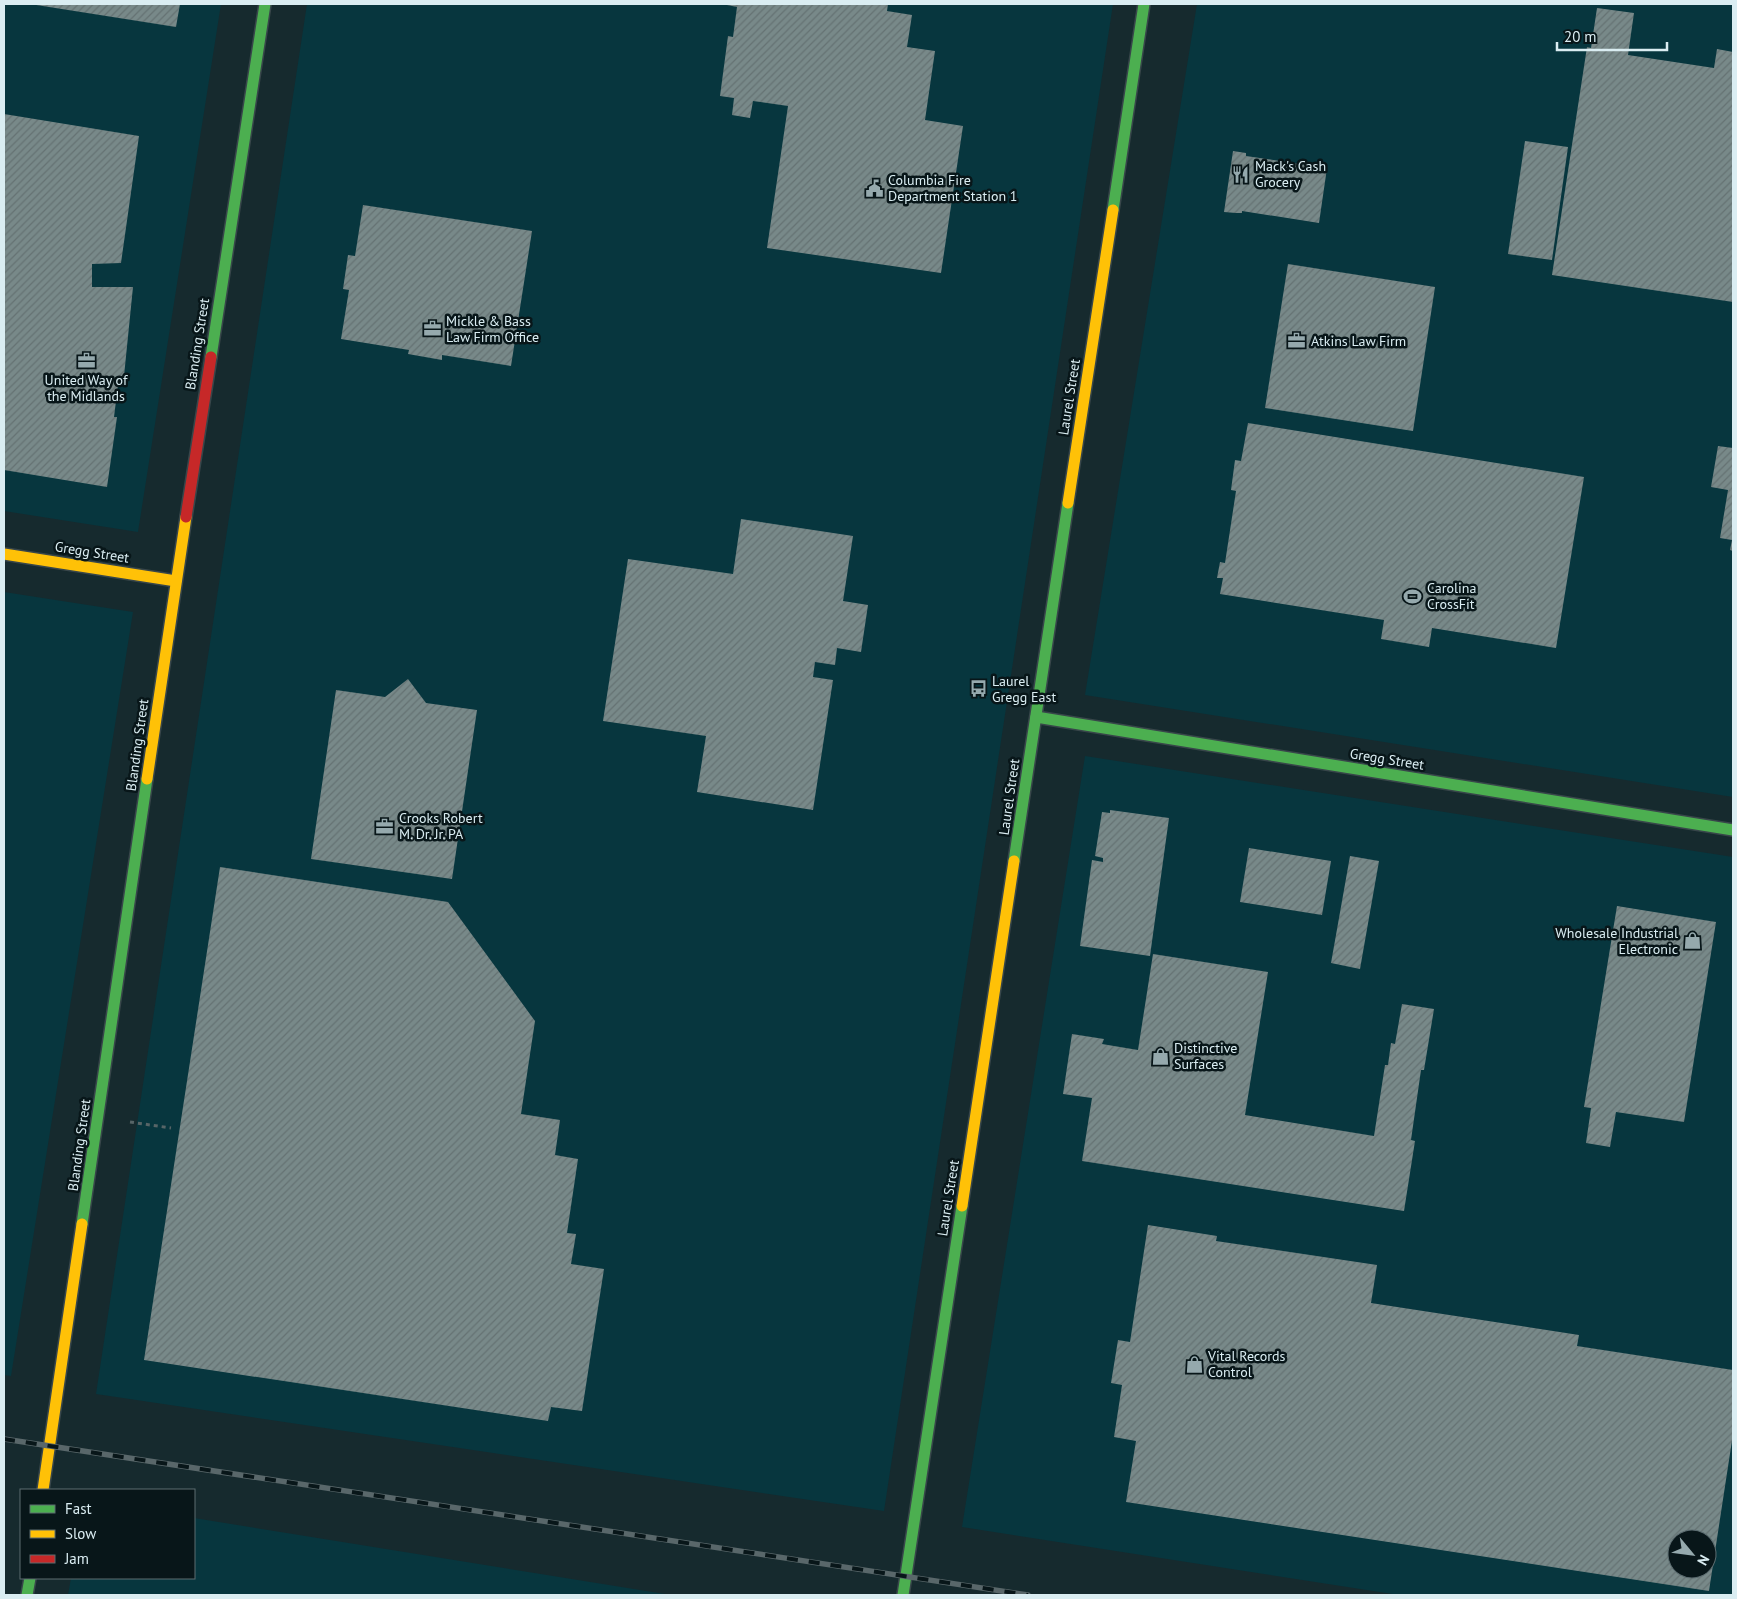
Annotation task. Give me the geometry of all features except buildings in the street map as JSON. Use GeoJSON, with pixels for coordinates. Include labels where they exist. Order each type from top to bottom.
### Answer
{"type":"FeatureCollection","features":[{"type":"Feature","properties":{"kind":"street","name":"Blanding Street"},"geometry":{"type":"LineString","coordinates":[[43,1489],[176,580],[265,4]]}},
{"type":"Feature","properties":{"kind":"street","name":"Laurel Street"},"geometry":{"type":"LineString","coordinates":[[904,1595],[1144,4]]}},
{"type":"Feature","properties":{"kind":"street","name":"Gregg Street"},"geometry":{"type":"LineString","coordinates":[[4,554],[176,580]]}},
{"type":"Feature","properties":{"kind":"street","name":"Gregg Street"},"geometry":{"type":"LineString","coordinates":[[1036,717],[1733,830]]}},
{"type":"Feature","properties":{"kind":"street"},"geometry":{"type":"LineString","coordinates":[[27,1595],[30,1579]]}},
{"type":"Feature","properties":{"kind":"path"},"geometry":{"type":"LineString","coordinates":[[98,1118],[171,1128]]}},
{"type":"Feature","properties":{"kind":"shaded area"},"geometry":{"type":"Polygon","coordinates":[[[4,4],[221,4],[138,532],[4,511],[4,4]]]}},
{"type":"Feature","properties":{"kind":"shaded area"},"geometry":{"type":"Polygon","coordinates":[[[307,4],[1113,4],[884,1511],[96,1394],[307,4]]]}},
{"type":"Feature","properties":{"kind":"shaded area"},"geometry":{"type":"Polygon","coordinates":[[[1197,4],[1733,4],[1733,797],[1085,695],[1197,4]]]}},
{"type":"Feature","properties":{"kind":"shaded area"},"geometry":{"type":"Polygon","coordinates":[[[4,592],[133,612],[11,1376],[4,1375],[4,592]]]}},
{"type":"Feature","properties":{"kind":"shaded area"},"geometry":{"type":"Polygon","coordinates":[[[1085,756],[1733,857],[1733,1595],[1399,1595],[962,1527],[1085,756]]]}},
{"type":"Feature","properties":{"kind":"shaded area"},"geometry":{"type":"Polygon","coordinates":[[[195,1518],[671,1595],[68,1595],[71,1579],[195,1579],[195,1518]]]}},
{"type":"Feature","properties":{"kind":"railway"},"geometry":{"type":"LineString","coordinates":[[4,1439],[1028,1595]]}},
{"type":"Feature","properties":{"kind":"traffic: fast"},"geometry":{"type":"LineString","coordinates":[[211,357],[265,4]]}},
{"type":"Feature","properties":{"kind":"traffic: fast"},"geometry":{"type":"LineString","coordinates":[[1113,210],[1144,4]]}},
{"type":"Feature","properties":{"kind":"traffic: fast"},"geometry":{"type":"LineString","coordinates":[[1014,861],[1068,503]]}},
{"type":"Feature","properties":{"kind":"traffic: fast"},"geometry":{"type":"LineString","coordinates":[[1036,717],[1733,830]]}},
{"type":"Feature","properties":{"kind":"traffic: fast"},"geometry":{"type":"LineString","coordinates":[[82,1224],[147,779]]}},
{"type":"Feature","properties":{"kind":"traffic: fast"},"geometry":{"type":"LineString","coordinates":[[903,1595],[962,1206]]}},
{"type":"Feature","properties":{"kind":"traffic: fast"},"geometry":{"type":"LineString","coordinates":[[27,1595],[30,1579]]}},
{"type":"Feature","properties":{"kind":"traffic: slow"},"geometry":{"type":"LineString","coordinates":[[1068,503],[1113,210]]}},
{"type":"Feature","properties":{"kind":"traffic: slow"},"geometry":{"type":"LineString","coordinates":[[147,779],[186,517]]}},
{"type":"Feature","properties":{"kind":"traffic: slow"},"geometry":{"type":"LineString","coordinates":[[4,554],[176,581]]}},
{"type":"Feature","properties":{"kind":"traffic: slow"},"geometry":{"type":"LineString","coordinates":[[962,1206],[1014,861]]}},
{"type":"Feature","properties":{"kind":"traffic: slow"},"geometry":{"type":"LineString","coordinates":[[43,1489],[82,1224]]}},
{"type":"Feature","properties":{"kind":"traffic: jam"},"geometry":{"type":"LineString","coordinates":[[186,517],[211,357]]}},
{"type":"Feature","properties":{"kind":"place","name":"Mack's Cash Grocery"},"geometry":{"type":"Point","coordinates":[1241,174]}},
{"type":"Feature","properties":{"kind":"place","name":"Columbia Fire Department Station 1"},"geometry":{"type":"Point","coordinates":[874,188]}},
{"type":"Feature","properties":{"kind":"place","name":"Mickle & Bass Law Firm Office"},"geometry":{"type":"Point","coordinates":[432,329]}},
{"type":"Feature","properties":{"kind":"place","name":"Atkins Law Firm"},"geometry":{"type":"Point","coordinates":[1297,341]}},
{"type":"Feature","properties":{"kind":"place","name":"United Way of the Midlands"},"geometry":{"type":"Point","coordinates":[86,360]}},
{"type":"Feature","properties":{"kind":"place","name":"Carolina CrossFit"},"geometry":{"type":"Point","coordinates":[1413,596]}},
{"type":"Feature","properties":{"kind":"place","name":"Laurel Gregg East"},"geometry":{"type":"Point","coordinates":[978,689]}},
{"type":"Feature","properties":{"kind":"place","name":"Crooks Robert M. Dr. Jr. PA"},"geometry":{"type":"Point","coordinates":[385,826]}},
{"type":"Feature","properties":{"kind":"place","name":"Wholesale Industrial Electronic"},"geometry":{"type":"Point","coordinates":[1692,941]}},
{"type":"Feature","properties":{"kind":"place","name":"Distinctive Surfaces"},"geometry":{"type":"Point","coordinates":[1160,1056]}},
{"type":"Feature","properties":{"kind":"place","name":"Vital Records Control"},"geometry":{"type":"Point","coordinates":[1194,1364]}}]}
